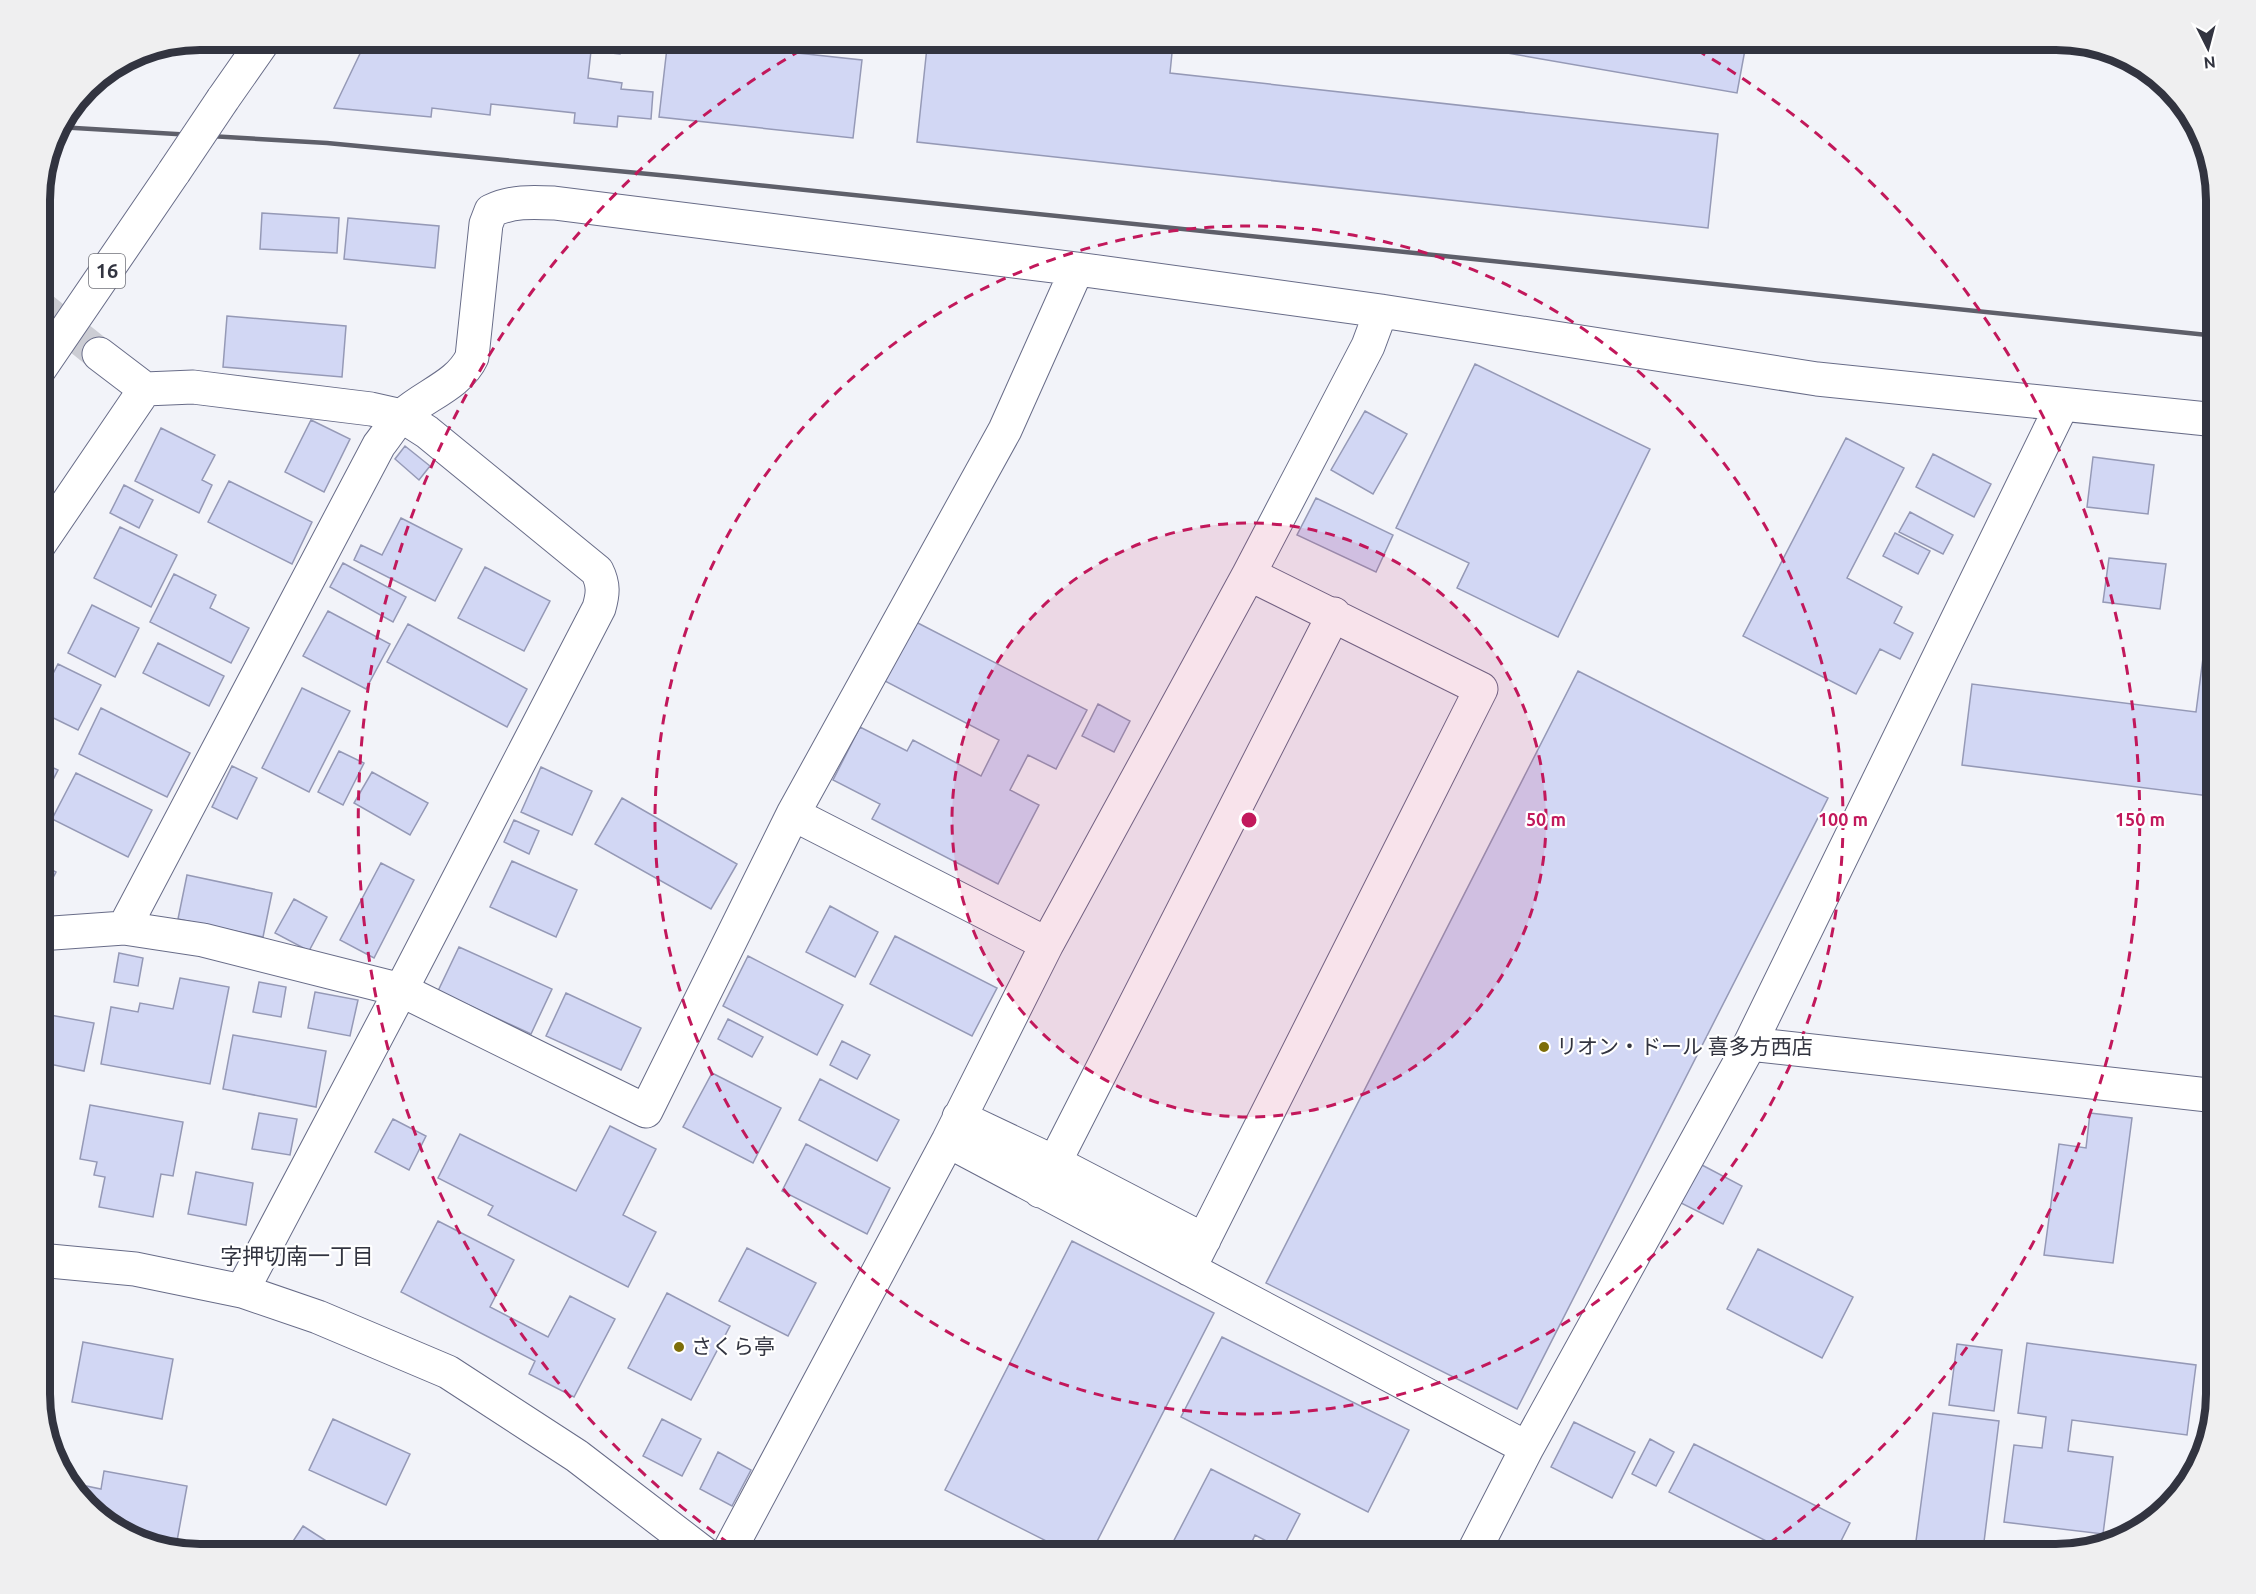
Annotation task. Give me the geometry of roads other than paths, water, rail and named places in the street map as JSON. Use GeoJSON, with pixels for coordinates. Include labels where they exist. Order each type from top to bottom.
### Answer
{"type":"FeatureCollection","features":[{"type":"Feature","properties":{"kind":"street","name":"16"},"geometry":{"type":"LineString","coordinates":[[50,354],[257,50]]}},
{"type":"Feature","properties":{"kind":"street"},"geometry":{"type":"LineString","coordinates":[[124,928],[379,445],[402,416],[458,377],[467,368],[472,357],[486,224],[491,211],[503,205],[525,201],[554,203],[1077,269],[1381,311],[1817,379],[2206,419]]}},
{"type":"Feature","properties":{"kind":"street"},"geometry":{"type":"LineString","coordinates":[[50,933],[124,928],[202,940],[401,990],[646,1111],[793,814],[1005,430],[1077,269]]}},
{"type":"Feature","properties":{"kind":"street"},"geometry":{"type":"LineString","coordinates":[[733,1544],[954,1129],[1047,944],[1249,574],[1368,346],[1381,311]]}},
{"type":"Feature","properties":{"kind":"street"},"geometry":{"type":"LineString","coordinates":[[99,354],[145,389],[193,387],[371,409],[402,416],[427,432],[597,571],[602,581],[603,594],[593,619],[242,1291]]}},
{"type":"Feature","properties":{"kind":"street"},"geometry":{"type":"LineString","coordinates":[[50,529],[145,389]]}},
{"type":"Feature","properties":{"kind":"street"},"geometry":{"type":"LineString","coordinates":[[1478,1544],[1527,1448],[1750,1044],[2062,405]]}},
{"type":"Feature","properties":{"kind":"street"},"geometry":{"type":"LineString","coordinates":[[1189,1269],[1481,689],[1334,614],[1249,574]]}},
{"type":"Feature","properties":{"kind":"street"},"geometry":{"type":"LineString","coordinates":[[1047,1177],[1334,614]]}},
{"type":"Feature","properties":{"kind":"street"},"geometry":{"type":"LineString","coordinates":[[793,814],[1047,944]]}},
{"type":"Feature","properties":{"kind":"street"},"geometry":{"type":"LineString","coordinates":[[1750,1044],[2206,1095]]}},
{"type":"Feature","properties":{"kind":"street"},"geometry":{"type":"LineString","coordinates":[[954,1129],[1047,1177],[1204,1240]]}},
{"type":"Feature","properties":{"kind":"street"},"geometry":{"type":"LineString","coordinates":[[1047,1177],[1189,1269],[1527,1448]]}},
{"type":"Feature","properties":{"kind":"street"},"geometry":{"type":"LineString","coordinates":[[50,1261],[135,1269],[242,1291],[318,1317],[448,1371],[577,1456],[692,1544]]}},
{"type":"Feature","properties":{"kind":"tunnel"},"geometry":{"type":"LineString","coordinates":[[50,315],[99,354]]}},
{"type":"Feature","properties":{"kind":"railway"},"geometry":{"type":"LineString","coordinates":[[68,128],[327,143],[680,177],[2206,335]]}},
{"type":"Feature","properties":{"kind":"place","name":"リオン・ドール 喜多方西店"},"geometry":{"type":"Point","coordinates":[1544,1047]}},
{"type":"Feature","properties":{"kind":"place","name":"さくら亭"},"geometry":{"type":"Point","coordinates":[679,1347]}},
{"type":"Feature","properties":{"kind":"district","name":"字押切南一丁目"},"geometry":{"type":"Point","coordinates":[297,1256]}}]}
